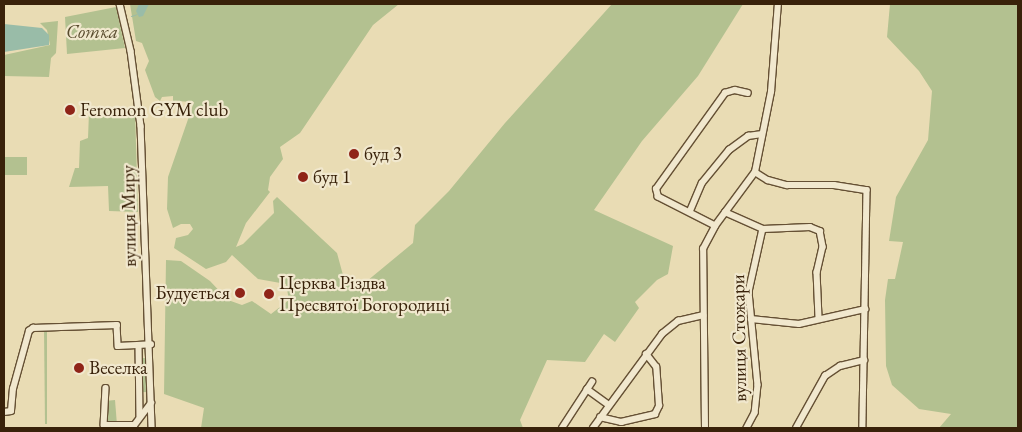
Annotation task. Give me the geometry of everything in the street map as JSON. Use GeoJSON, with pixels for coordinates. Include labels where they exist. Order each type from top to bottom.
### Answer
{"type":"FeatureCollection","features":[{"type":"Feature","properties":{"kind":"street","name":"вулиця Миру"},"geometry":{"type":"LineString","coordinates":[[120,4],[131,51],[141,126],[146,300],[151,344],[152,428]]}},
{"type":"Feature","properties":{"kind":"street"},"geometry":{"type":"LineString","coordinates":[[705,428],[702,256],[714,226],[756,172],[771,92],[778,4]]}},
{"type":"Feature","properties":{"kind":"street"},"geometry":{"type":"LineString","coordinates":[[714,226],[690,211],[658,197],[656,189],[725,93],[735,90],[748,93]]}},
{"type":"Feature","properties":{"kind":"street"},"geometry":{"type":"LineString","coordinates":[[690,211],[702,183],[729,150],[748,136],[762,134]]}},
{"type":"Feature","properties":{"kind":"street"},"geometry":{"type":"LineString","coordinates":[[756,172],[774,182],[787,185],[834,185],[867,190],[863,428]]}},
{"type":"Feature","properties":{"kind":"street"},"geometry":{"type":"LineString","coordinates":[[725,212],[763,229],[810,227],[820,231],[823,247],[817,272],[819,317]]}},
{"type":"Feature","properties":{"kind":"street","name":"вулиця Стожари"},"geometry":{"type":"LineString","coordinates":[[747,428],[758,402],[751,319],[751,276],[763,229]]}},
{"type":"Feature","properties":{"kind":"street"},"geometry":{"type":"LineString","coordinates":[[751,319],[799,324],[819,317],[865,309]]}},
{"type":"Feature","properties":{"kind":"street"},"geometry":{"type":"LineString","coordinates":[[593,428],[608,404],[646,354],[673,324],[703,315]]}},
{"type":"Feature","properties":{"kind":"street"},"geometry":{"type":"LineString","coordinates":[[4,412],[11,411],[13,389],[29,331],[33,328],[117,326],[118,346],[151,344]]}},
{"type":"Feature","properties":{"kind":"street"},"geometry":{"type":"LineString","coordinates":[[139,345],[140,416]]}},
{"type":"Feature","properties":{"kind":"street"},"geometry":{"type":"LineString","coordinates":[[600,416],[621,422],[656,414],[659,406],[657,373],[646,354]]}},
{"type":"Feature","properties":{"kind":"street"},"geometry":{"type":"LineString","coordinates":[[796,428],[825,376],[840,366],[864,360]]}},
{"type":"Feature","properties":{"kind":"street"},"geometry":{"type":"LineString","coordinates":[[562,428],[592,382]]}},
{"type":"Feature","properties":{"kind":"street"},"geometry":{"type":"LineString","coordinates":[[106,388],[104,425],[133,427],[151,403]]}},
{"type":"Feature","properties":{"kind":"street"},"geometry":{"type":"LineString","coordinates":[[587,389],[608,404]]}},
{"type":"Feature","properties":{"kind":"green space"},"geometry":{"type":"Polygon","coordinates":[[[130,4],[399,4],[373,25],[300,133],[280,147],[283,159],[270,177],[268,190],[270,192],[246,223],[236,247],[243,244],[274,213],[273,201],[277,197],[337,253],[343,275],[352,285],[367,281],[413,243],[415,225],[449,191],[505,123],[612,4],[743,4],[698,76],[642,141],[594,210],[673,246],[668,274],[657,280],[635,302],[639,308],[615,342],[604,334],[585,362],[547,360],[520,420],[523,428],[201,428],[204,408],[164,394],[166,260],[181,261],[210,281],[228,300],[242,305],[252,301],[271,314],[289,300],[286,284],[258,279],[232,255],[226,262],[206,269],[174,248],[176,238],[188,235],[193,229],[190,224],[181,224],[173,228],[167,209],[168,177],[194,102],[173,101],[173,96],[162,97],[160,101],[155,97],[145,70],[149,61],[142,43],[136,41],[130,4]]]}},
{"type":"Feature","properties":{"kind":"green space"},"geometry":{"type":"Polygon","coordinates":[[[890,4],[1018,4],[1018,428],[939,428],[951,414],[919,409],[892,385],[886,366],[885,300],[888,279],[895,279],[903,242],[889,241],[896,197],[928,140],[932,91],[919,71],[887,37],[890,4]]]}},
{"type":"Feature","properties":{"kind":"green space","name":"Сотка"},"geometry":{"type":"Polygon","coordinates":[[[116,7],[125,48],[67,54],[65,17],[116,7]]]}},
{"type":"Feature","properties":{"kind":"green space"},"geometry":{"type":"Polygon","coordinates":[[[58,21],[56,53],[51,58],[49,77],[4,76],[4,55],[50,45],[47,30],[40,23],[58,21]]]}},
{"type":"Feature","properties":{"kind":"green space"},"geometry":{"type":"Polygon","coordinates":[[[135,110],[138,212],[109,211],[108,186],[69,187],[75,168],[79,168],[80,141],[88,138],[89,112],[135,110]]]}},
{"type":"Feature","properties":{"kind":"green space"},"geometry":{"type":"Polygon","coordinates":[[[4,157],[27,157],[27,175],[4,175],[4,157]]]}},
{"type":"Feature","properties":{"kind":"green space"},"geometry":{"type":"Polygon","coordinates":[[[44,328],[47,328],[47,424],[45,424],[44,328]]]}},
{"type":"Feature","properties":{"kind":"green space"},"geometry":{"type":"Polygon","coordinates":[[[139,358],[146,358],[147,392],[140,392],[139,358]]]}},
{"type":"Feature","properties":{"kind":"green space"},"geometry":{"type":"Polygon","coordinates":[[[115,400],[117,425],[104,425],[105,401],[115,400]]]}},
{"type":"Feature","properties":{"kind":"shaded area"},"geometry":{"type":"Polygon","coordinates":[[[139,4],[149,4],[143,16],[139,17],[136,11],[139,4]]]}},
{"type":"Feature","properties":{"kind":"shaded area"},"geometry":{"type":"Polygon","coordinates":[[[4,24],[42,28],[49,35],[49,45],[4,52],[4,24]]]}},
{"type":"Feature","properties":{"kind":"waterway"},"geometry":{"type":"LineString","coordinates":[[131,16],[137,14]]}},
{"type":"Feature","properties":{"kind":"place","name":"Feromon GYM club"},"geometry":{"type":"Point","coordinates":[70,110]}},
{"type":"Feature","properties":{"kind":"place","name":"буд 3"},"geometry":{"type":"Point","coordinates":[354,154]}},
{"type":"Feature","properties":{"kind":"place","name":"буд 1"},"geometry":{"type":"Point","coordinates":[303,177]}},
{"type":"Feature","properties":{"kind":"place","name":"Будується"},"geometry":{"type":"Point","coordinates":[240,293]}},
{"type":"Feature","properties":{"kind":"place","name":"Церква Різдва Пресвятої Богородиці"},"geometry":{"type":"Point","coordinates":[269,294]}},
{"type":"Feature","properties":{"kind":"place","name":"Веселка"},"geometry":{"type":"Point","coordinates":[79,368]}}]}
